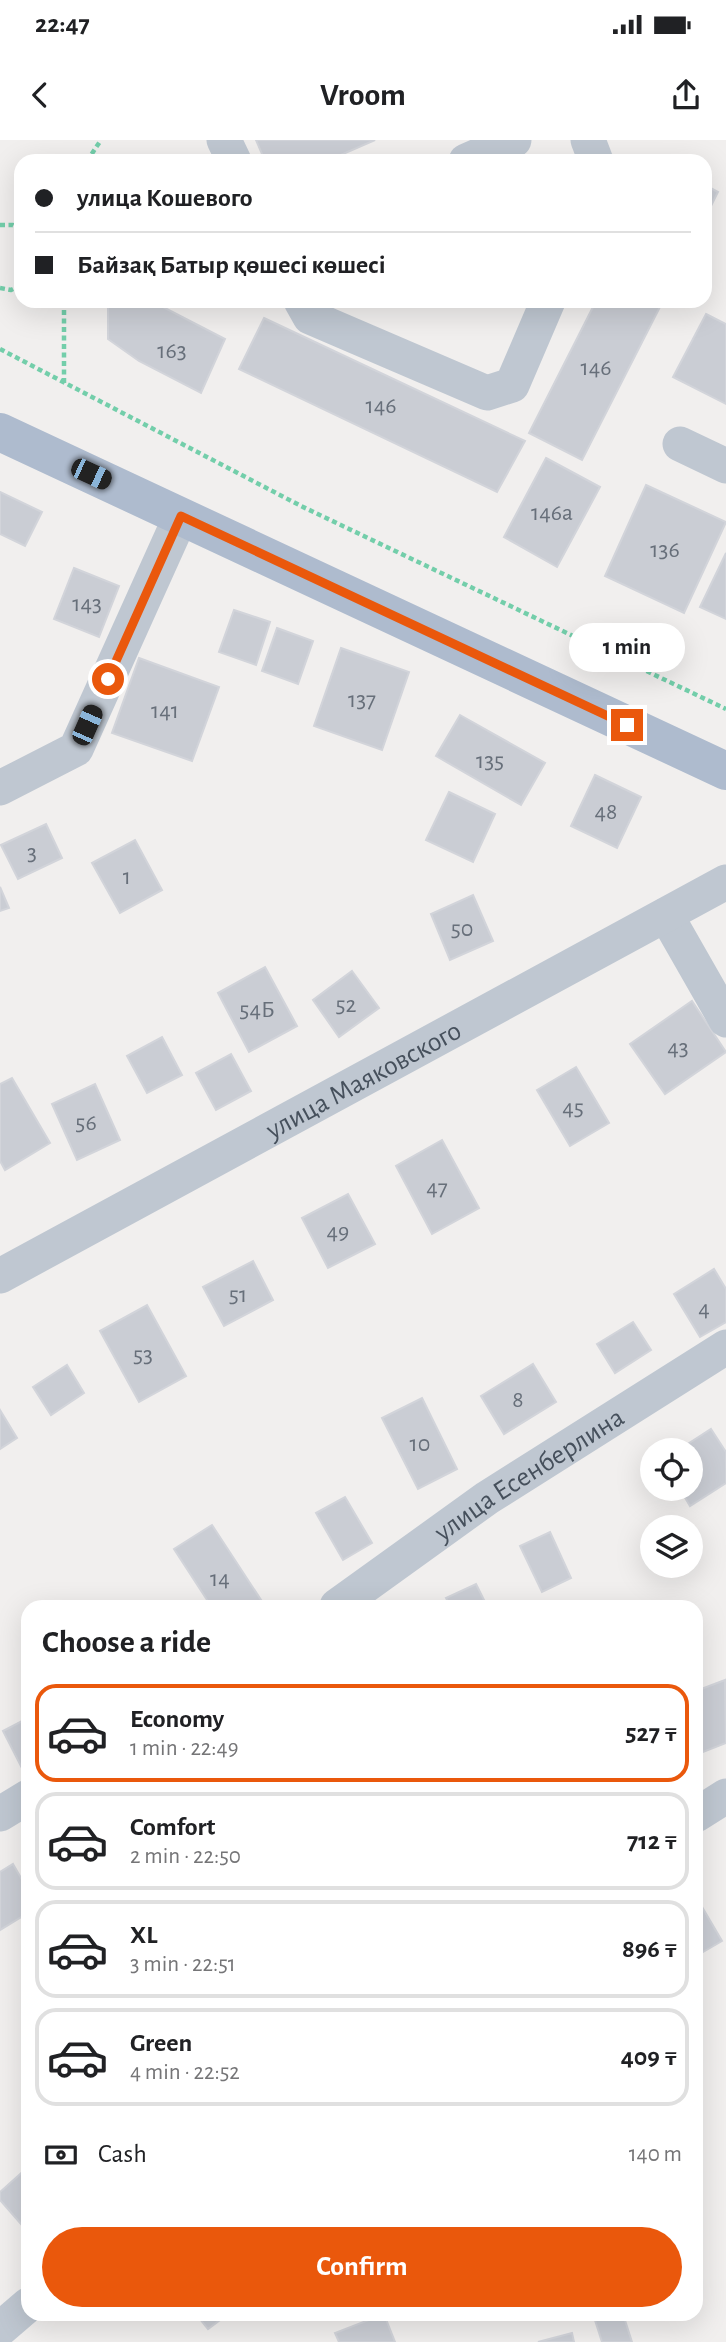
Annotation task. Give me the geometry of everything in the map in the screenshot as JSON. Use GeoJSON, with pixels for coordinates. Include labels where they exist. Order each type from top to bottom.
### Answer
{"type":"FeatureCollection","features":[{"type":"Feature","properties":{"kind":"main road"},"geometry":{"type":"LineString","coordinates":[[0,432],[726,771]]}},
{"type":"Feature","properties":{"kind":"street"},"geometry":{"type":"LineString","coordinates":[[482,154],[514,140]]}},
{"type":"Feature","properties":{"kind":"street"},"geometry":{"type":"LineString","coordinates":[[305,308],[310,317],[487,393],[512,385],[545,308]]}},
{"type":"Feature","properties":{"kind":"street"},"geometry":{"type":"LineString","coordinates":[[680,444],[726,466]]}},
{"type":"Feature","properties":{"kind":"street"},"geometry":{"type":"LineString","coordinates":[[0,788],[76,749],[181,516]]}},
{"type":"Feature","properties":{"kind":"street","name":"улица Маяковского"},"geometry":{"type":"LineString","coordinates":[[0,1276],[726,882]]}},
{"type":"Feature","properties":{"kind":"street"},"geometry":{"type":"LineString","coordinates":[[666,915],[726,1020]]}},
{"type":"Feature","properties":{"kind":"street","name":"улица Есенберлина"},"geometry":{"type":"LineString","coordinates":[[345,1600],[487,1498],[726,1347]]}},
{"type":"Feature","properties":{"kind":"street"},"geometry":{"type":"LineString","coordinates":[[703,1811],[726,1796]]}},
{"type":"Feature","properties":{"kind":"street"},"geometry":{"type":"LineString","coordinates":[[0,1814],[21,1801]]}},
{"type":"Feature","properties":{"kind":"street"},"geometry":{"type":"LineString","coordinates":[[0,2329],[21,2311]]}},
{"type":"Feature","properties":{"kind":"path"},"geometry":{"type":"LineString","coordinates":[[64,308],[64,383]]}},
{"type":"Feature","properties":{"kind":"path"},"geometry":{"type":"LineString","coordinates":[[0,349],[301,506],[726,709]]}},
{"type":"Feature","properties":{"kind":"building"},"geometry":{"type":"Polygon","coordinates":[[[256,140],[375,140],[343,154],[262,154],[256,140]]]}},
{"type":"Feature","properties":{"kind":"building"},"geometry":{"type":"Polygon","coordinates":[[[712,189],[718,192],[712,204],[712,189]]]}},
{"type":"Feature","properties":{"kind":"building"},"geometry":{"type":"Polygon","coordinates":[[[108,308],[165,308],[225,339],[201,393],[139,361],[108,339],[108,308]]]}},
{"type":"Feature","properties":{"kind":"building"},"geometry":{"type":"Polygon","coordinates":[[[592,308],[659,308],[582,460],[529,433],[592,308]]]}},
{"type":"Feature","properties":{"kind":"building"},"geometry":{"type":"Polygon","coordinates":[[[706,314],[726,324],[726,404],[673,377],[706,314]]]}},
{"type":"Feature","properties":{"kind":"building"},"geometry":{"type":"Polygon","coordinates":[[[264,318],[525,441],[497,492],[239,369],[264,318]]]}},
{"type":"Feature","properties":{"kind":"building"},"geometry":{"type":"Polygon","coordinates":[[[546,458],[600,487],[557,567],[504,537],[546,458]]]}},
{"type":"Feature","properties":{"kind":"building"},"geometry":{"type":"Polygon","coordinates":[[[646,485],[726,522],[684,613],[605,576],[646,485]]]}},
{"type":"Feature","properties":{"kind":"building"},"geometry":{"type":"Polygon","coordinates":[[[0,492],[42,512],[25,546],[0,534],[0,492]]]}},
{"type":"Feature","properties":{"kind":"building"},"geometry":{"type":"Polygon","coordinates":[[[726,553],[726,619],[700,607],[726,553]]]}},
{"type":"Feature","properties":{"kind":"building"},"geometry":{"type":"Polygon","coordinates":[[[74,568],[119,586],[99,637],[54,619],[74,568]]]}},
{"type":"Feature","properties":{"kind":"building"},"geometry":{"type":"Polygon","coordinates":[[[234,610],[270,622],[256,665],[219,652],[234,610]]]}},
{"type":"Feature","properties":{"kind":"building"},"geometry":{"type":"Polygon","coordinates":[[[277,628],[313,641],[298,684],[262,671],[277,628]]]}},
{"type":"Feature","properties":{"kind":"building"},"geometry":{"type":"Polygon","coordinates":[[[341,648],[409,672],[382,750],[314,726],[341,648]]]}},
{"type":"Feature","properties":{"kind":"building"},"geometry":{"type":"Polygon","coordinates":[[[139,658],[219,687],[192,761],[112,733],[139,658]]]}},
{"type":"Feature","properties":{"kind":"building"},"geometry":{"type":"Polygon","coordinates":[[[460,715],[545,763],[521,805],[436,756],[460,715]]]}},
{"type":"Feature","properties":{"kind":"building"},"geometry":{"type":"Polygon","coordinates":[[[595,775],[641,797],[617,848],[571,826],[595,775]]]}},
{"type":"Feature","properties":{"kind":"building"},"geometry":{"type":"Polygon","coordinates":[[[449,792],[495,814],[473,862],[426,840],[449,792]]]}},
{"type":"Feature","properties":{"kind":"building"},"geometry":{"type":"Polygon","coordinates":[[[46,824],[62,858],[18,879],[1,845],[46,824]]]}},
{"type":"Feature","properties":{"kind":"building"},"geometry":{"type":"Polygon","coordinates":[[[135,840],[162,890],[120,913],[92,863],[135,840]]]}},
{"type":"Feature","properties":{"kind":"building"},"geometry":{"type":"Polygon","coordinates":[[[0,887],[9,908],[0,911],[0,887]]]}},
{"type":"Feature","properties":{"kind":"building"},"geometry":{"type":"Polygon","coordinates":[[[473,895],[493,941],[450,960],[431,914],[473,895]]]}},
{"type":"Feature","properties":{"kind":"building"},"geometry":{"type":"Polygon","coordinates":[[[265,967],[297,1026],[249,1052],[218,993],[265,967]]]}},
{"type":"Feature","properties":{"kind":"building"},"geometry":{"type":"Polygon","coordinates":[[[352,971],[379,1008],[339,1037],[313,1000],[352,971]]]}},
{"type":"Feature","properties":{"kind":"building"},"geometry":{"type":"Polygon","coordinates":[[[692,1001],[726,1052],[665,1094],[630,1044],[692,1001]]]}},
{"type":"Feature","properties":{"kind":"building"},"geometry":{"type":"Polygon","coordinates":[[[162,1037],[182,1075],[147,1093],[127,1056],[162,1037]]]}},
{"type":"Feature","properties":{"kind":"building"},"geometry":{"type":"Polygon","coordinates":[[[231,1054],[251,1091],[216,1110],[196,1073],[231,1054]]]}},
{"type":"Feature","properties":{"kind":"building"},"geometry":{"type":"Polygon","coordinates":[[[576,1067],[609,1123],[570,1146],[537,1090],[576,1067]]]}},
{"type":"Feature","properties":{"kind":"building"},"geometry":{"type":"Polygon","coordinates":[[[12,1078],[50,1143],[5,1170],[0,1161],[0,1084],[12,1078]]]}},
{"type":"Feature","properties":{"kind":"building"},"geometry":{"type":"Polygon","coordinates":[[[95,1084],[120,1140],[77,1160],[52,1104],[95,1084]]]}},
{"type":"Feature","properties":{"kind":"building"},"geometry":{"type":"Polygon","coordinates":[[[442,1140],[479,1208],[432,1234],[396,1166],[442,1140]]]}},
{"type":"Feature","properties":{"kind":"building"},"geometry":{"type":"Polygon","coordinates":[[[348,1194],[375,1244],[328,1268],[302,1218],[348,1194]]]}},
{"type":"Feature","properties":{"kind":"building"},"geometry":{"type":"Polygon","coordinates":[[[253,1261],[273,1300],[224,1326],[203,1287],[253,1261]]]}},
{"type":"Feature","properties":{"kind":"building"},"geometry":{"type":"Polygon","coordinates":[[[714,1269],[726,1289],[726,1322],[700,1337],[674,1294],[714,1269]]]}},
{"type":"Feature","properties":{"kind":"building"},"geometry":{"type":"Polygon","coordinates":[[[147,1305],[186,1376],[139,1402],[100,1331],[147,1305]]]}},
{"type":"Feature","properties":{"kind":"building"},"geometry":{"type":"Polygon","coordinates":[[[633,1322],[651,1350],[615,1373],[597,1344],[633,1322]]]}},
{"type":"Feature","properties":{"kind":"building"},"geometry":{"type":"Polygon","coordinates":[[[533,1364],[556,1402],[504,1434],[481,1396],[533,1364]]]}},
{"type":"Feature","properties":{"kind":"building"},"geometry":{"type":"Polygon","coordinates":[[[67,1365],[84,1393],[51,1415],[33,1387],[67,1365]]]}},
{"type":"Feature","properties":{"kind":"building"},"geometry":{"type":"Polygon","coordinates":[[[422,1398],[457,1469],[418,1489],[382,1418],[422,1398]]]}},
{"type":"Feature","properties":{"kind":"building"},"geometry":{"type":"Polygon","coordinates":[[[0,1410],[17,1438],[0,1449],[0,1410]]]}},
{"type":"Feature","properties":{"kind":"building"},"geometry":{"type":"Polygon","coordinates":[[[711,1429],[726,1452],[726,1483],[703,1498],[703,1438],[697,1438],[711,1429]]]}},
{"type":"Feature","properties":{"kind":"building"},"geometry":{"type":"Polygon","coordinates":[[[345,1497],[372,1543],[343,1560],[316,1513],[345,1497]]]}},
{"type":"Feature","properties":{"kind":"building"},"geometry":{"type":"Polygon","coordinates":[[[212,1525],[261,1600],[207,1600],[174,1549],[212,1525]]]}},
{"type":"Feature","properties":{"kind":"building"},"geometry":{"type":"Polygon","coordinates":[[[550,1532],[571,1578],[542,1592],[520,1546],[550,1532]]]}},
{"type":"Feature","properties":{"kind":"building"},"geometry":{"type":"Polygon","coordinates":[[[476,1584],[484,1600],[447,1600],[446,1598],[476,1584]]]}},
{"type":"Feature","properties":{"kind":"building"},"geometry":{"type":"Polygon","coordinates":[[[725,1680],[726,1743],[703,1752],[703,1688],[725,1680]]]}},
{"type":"Feature","properties":{"kind":"building"},"geometry":{"type":"Polygon","coordinates":[[[21,1722],[21,1766],[3,1731],[21,1722]]]}},
{"type":"Feature","properties":{"kind":"building"},"geometry":{"type":"Polygon","coordinates":[[[13,1864],[21,1878],[21,1917],[0,1930],[0,1872],[13,1864]]]}},
{"type":"Feature","properties":{"kind":"building"},"geometry":{"type":"Polygon","coordinates":[[[703,1909],[722,1941],[703,1952],[703,1909]]]}},
{"type":"Feature","properties":{"kind":"building"},"geometry":{"type":"Polygon","coordinates":[[[21,2173],[21,2224],[0,2200],[0,2192],[21,2173]]]}},
{"type":"Feature","properties":{"kind":"building"},"geometry":{"type":"Polygon","coordinates":[[[202,2321],[219,2321],[208,2329],[202,2321]]]}},
{"type":"Feature","properties":{"kind":"building"},"geometry":{"type":"Polygon","coordinates":[[[366,2321],[387,2321],[395,2342],[339,2342],[335,2333],[366,2321]]]}},
{"type":"Feature","properties":{"kind":"building"},"geometry":{"type":"Polygon","coordinates":[[[595,2321],[625,2321],[632,2342],[602,2342],[595,2321]]]}},
{"type":"Feature","properties":{"kind":"building"},"geometry":{"type":"Polygon","coordinates":[[[572,2333],[574,2342],[538,2342],[572,2333]]]}},
{"type":"Feature","properties":{"kind":"route"},"geometry":{"type":"LineString","coordinates":[[108,679],[181,516],[627,725]]}}]}
